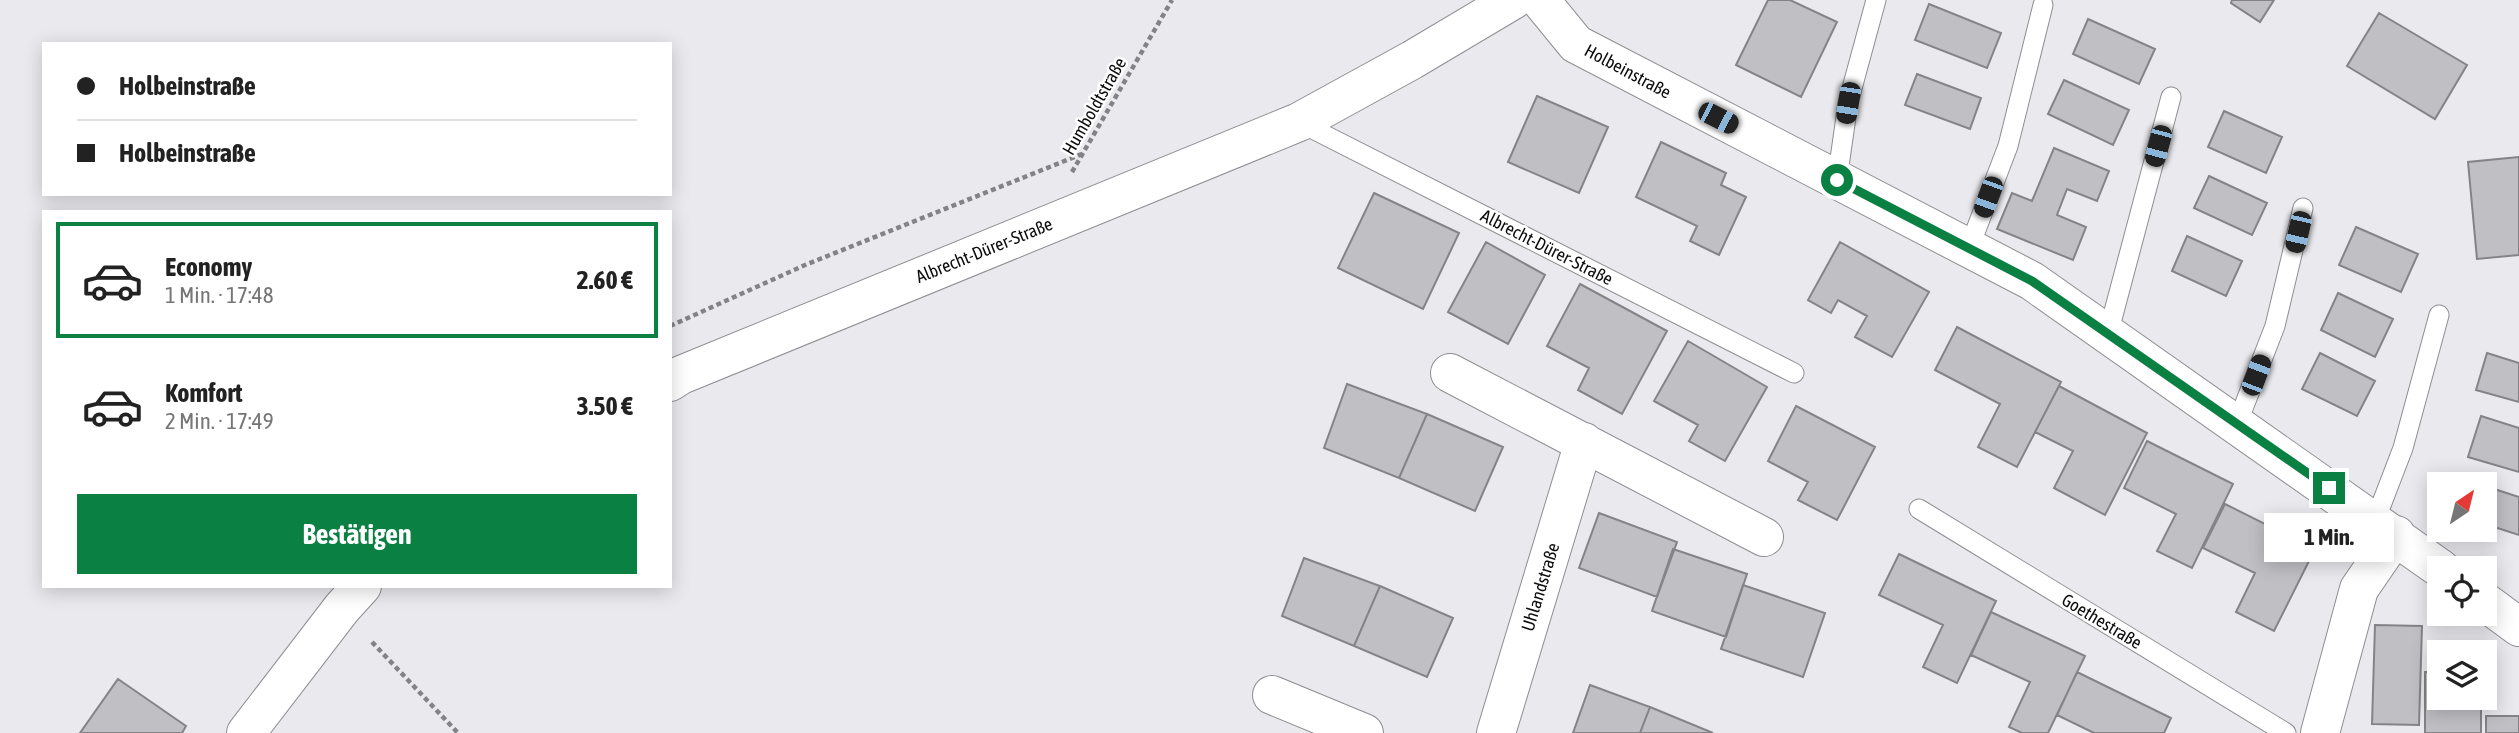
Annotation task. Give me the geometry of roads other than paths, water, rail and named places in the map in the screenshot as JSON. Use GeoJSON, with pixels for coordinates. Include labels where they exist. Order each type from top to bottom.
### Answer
{"type":"FeatureCollection","features":[{"type":"Feature","properties":{"kind":"street","name":"Albrecht-Dürer-Straße"},"geometry":{"type":"LineString","coordinates":[[672,381],[1299,122],[1412,60],[1513,0]]}},
{"type":"Feature","properties":{"kind":"street","name":"Holbeinstraße"},"geometry":{"type":"LineString","coordinates":[[1540,0],[1576,44],[2032,281],[2427,559]]}},
{"type":"Feature","properties":{"kind":"street"},"geometry":{"type":"LineString","coordinates":[[1450,373],[1764,537]]}},
{"type":"Feature","properties":{"kind":"street","name":"Uhlandstraße"},"geometry":{"type":"LineString","coordinates":[[1496,733],[1584,442]]}},
{"type":"Feature","properties":{"kind":"street"},"geometry":{"type":"LineString","coordinates":[[2320,733],[2359,589],[2385,528]]}},
{"type":"Feature","properties":{"kind":"street"},"geometry":{"type":"LineString","coordinates":[[246,733],[360,588]]}},
{"type":"Feature","properties":{"kind":"street"},"geometry":{"type":"LineString","coordinates":[[2497,611],[2519,627]]}},
{"type":"Feature","properties":{"kind":"street"},"geometry":{"type":"LineString","coordinates":[[1272,695],[1364,733]]}},
{"type":"Feature","properties":{"kind":"lane"},"geometry":{"type":"LineString","coordinates":[[1837,180],[1848,103],[1876,0]]}},
{"type":"Feature","properties":{"kind":"lane"},"geometry":{"type":"LineString","coordinates":[[1969,248],[2008,146],[2043,5]]}},
{"type":"Feature","properties":{"kind":"lane"},"geometry":{"type":"LineString","coordinates":[[2108,334],[2171,97]]}},
{"type":"Feature","properties":{"kind":"lane","name":"Albrecht-Dürer-Straße"},"geometry":{"type":"LineString","coordinates":[[1299,122],[1794,373]]}},
{"type":"Feature","properties":{"kind":"lane"},"geometry":{"type":"LineString","coordinates":[[2237,424],[2275,326],[2303,208]]}},
{"type":"Feature","properties":{"kind":"lane"},"geometry":{"type":"LineString","coordinates":[[2385,528],[2403,448],[2439,315]]}},
{"type":"Feature","properties":{"kind":"lane","name":"Goethestraße"},"geometry":{"type":"LineString","coordinates":[[1919,509],[2286,733]]}}]}
